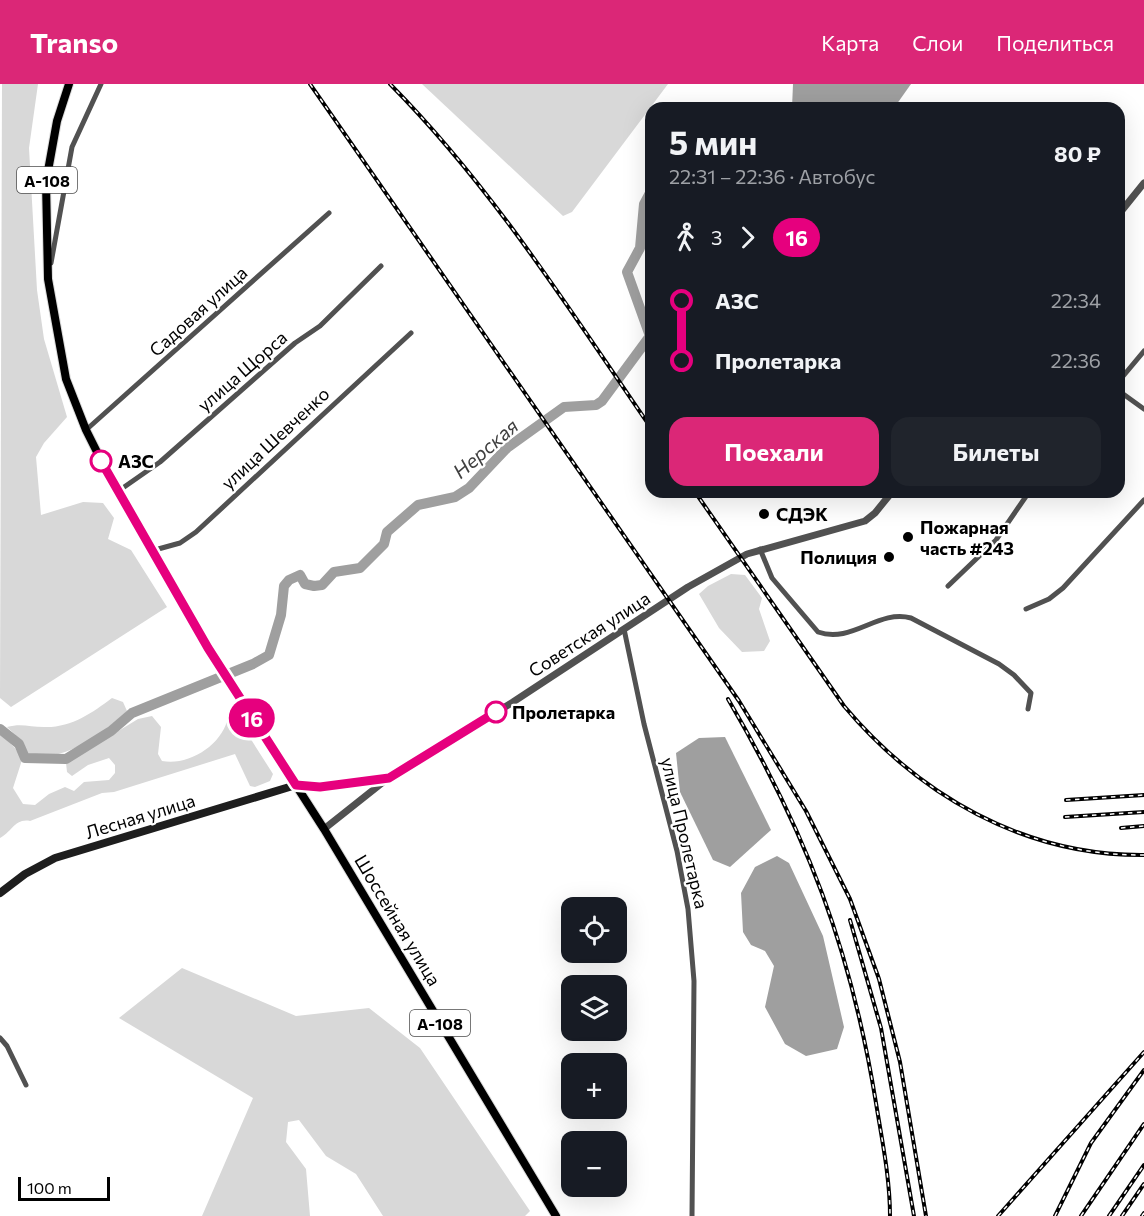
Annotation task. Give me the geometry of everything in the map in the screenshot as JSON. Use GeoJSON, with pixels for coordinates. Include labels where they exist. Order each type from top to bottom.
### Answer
{"type":"FeatureCollection","features":[{"type":"Feature","properties":{"kind":"highway","name":"А-108"},"geometry":{"type":"LineString","coordinates":[[69,84],[57,121],[46,182],[48,279],[66,380],[86,430],[117,492],[151,551]]}},
{"type":"Feature","properties":{"kind":"highway","name":"Шоссейная улица"},"geometry":{"type":"LineString","coordinates":[[151,551],[244,706],[324,829],[556,1216]]}},
{"type":"Feature","properties":{"kind":"main road","name":"Лесная улица"},"geometry":{"type":"LineString","coordinates":[[0,893],[55,858],[296,785]]}},
{"type":"Feature","properties":{"kind":"street"},"geometry":{"type":"LineString","coordinates":[[48,279],[72,147],[100,84]]}},
{"type":"Feature","properties":{"kind":"street"},"geometry":{"type":"LineString","coordinates":[[1125,207],[1144,183]]}},
{"type":"Feature","properties":{"kind":"street","name":"Садовая улица"},"geometry":{"type":"LineString","coordinates":[[86,430],[329,213]]}},
{"type":"Feature","properties":{"kind":"street","name":"улица Щорса"},"geometry":{"type":"LineString","coordinates":[[117,492],[159,462],[295,343],[320,326],[381,266]]}},
{"type":"Feature","properties":{"kind":"street","name":"улица Шевченко"},"geometry":{"type":"LineString","coordinates":[[151,551],[180,543],[196,532],[411,333]]}},
{"type":"Feature","properties":{"kind":"street"},"geometry":{"type":"LineString","coordinates":[[1125,374],[1144,351]]}},
{"type":"Feature","properties":{"kind":"street"},"geometry":{"type":"LineString","coordinates":[[1125,395],[1144,409]]}},
{"type":"Feature","properties":{"kind":"street","name":"Советская улица"},"geometry":{"type":"LineString","coordinates":[[296,785],[330,786],[389,778],[513,702],[688,587],[760,549],[838,530],[865,520],[875,513],[887,498]]}},
{"type":"Feature","properties":{"kind":"street"},"geometry":{"type":"LineString","coordinates":[[948,586],[996,540],[1025,498]]}},
{"type":"Feature","properties":{"kind":"street"},"geometry":{"type":"LineString","coordinates":[[1026,609],[1049,599],[1063,588],[1144,500]]}},
{"type":"Feature","properties":{"kind":"street"},"geometry":{"type":"LineString","coordinates":[[760,549],[765,566],[777,586],[818,632],[840,635],[888,617],[900,615],[911,618],[1014,675],[1031,693],[1028,709]]}},
{"type":"Feature","properties":{"kind":"street","name":"улица Пролетарка"},"geometry":{"type":"LineString","coordinates":[[624,628],[644,724],[677,851],[688,909],[694,981],[692,1216]]}},
{"type":"Feature","properties":{"kind":"street"},"geometry":{"type":"LineString","coordinates":[[324,829],[389,778]]}},
{"type":"Feature","properties":{"kind":"street"},"geometry":{"type":"LineString","coordinates":[[0,1038],[7,1046],[26,1085]]}},
{"type":"Feature","properties":{"kind":"shaded area"},"geometry":{"type":"Polygon","coordinates":[[[2,84],[38,84],[29,148],[37,290],[44,339],[67,417],[44,443],[36,457],[41,515],[83,502],[103,503],[114,518],[108,539],[131,550],[167,607],[11,707],[0,698],[2,84]]]}},
{"type":"Feature","properties":{"kind":"shaded area"},"geometry":{"type":"Polygon","coordinates":[[[422,84],[668,84],[654,102],[645,102],[645,115],[572,212],[563,216],[422,84]]]}},
{"type":"Feature","properties":{"kind":"shaded area"},"geometry":{"type":"Polygon","coordinates":[[[793,84],[911,84],[898,102],[792,102],[793,84]]]}},
{"type":"Feature","properties":{"kind":"shaded area"},"geometry":{"type":"Polygon","coordinates":[[[731,574],[745,575],[762,598],[759,609],[770,641],[764,651],[742,652],[719,628],[699,594],[708,586],[731,574]]]}},
{"type":"Feature","properties":{"kind":"shaded area"},"geometry":{"type":"Polygon","coordinates":[[[112,698],[123,702],[127,711],[93,738],[54,755],[26,754],[24,743],[7,727],[63,725],[89,714],[112,698]]]}},
{"type":"Feature","properties":{"kind":"shaded area"},"geometry":{"type":"Polygon","coordinates":[[[152,716],[161,727],[158,754],[162,761],[172,762],[202,752],[218,738],[227,721],[238,719],[273,774],[270,781],[255,787],[250,786],[235,754],[114,792],[102,793],[30,821],[21,822],[0,838],[0,733],[15,748],[22,760],[13,788],[23,804],[35,805],[49,794],[65,787],[74,791],[84,782],[109,780],[115,773],[115,765],[109,758],[88,765],[72,776],[67,772],[66,763],[138,719],[152,716]]]}},
{"type":"Feature","properties":{"kind":"shaded area"},"geometry":{"type":"Polygon","coordinates":[[[725,737],[771,830],[730,867],[713,860],[680,792],[676,753],[699,738],[725,737]]]}},
{"type":"Feature","properties":{"kind":"shaded area"},"geometry":{"type":"Polygon","coordinates":[[[777,856],[789,863],[823,936],[844,1027],[837,1049],[806,1056],[785,1044],[765,1007],[774,966],[765,951],[751,945],[743,932],[741,893],[755,867],[777,856]]]}},
{"type":"Feature","properties":{"kind":"shaded area"},"geometry":{"type":"Polygon","coordinates":[[[182,968],[296,1016],[369,1008],[420,1048],[530,1211],[525,1216],[383,1216],[356,1174],[326,1156],[299,1120],[288,1122],[286,1142],[306,1169],[310,1216],[202,1216],[253,1098],[119,1018],[182,968]]]}},
{"type":"Feature","properties":{"kind":"waterway","name":"Нерская"},"geometry":{"type":"LineString","coordinates":[[645,202],[640,248],[627,272],[645,322]]}},
{"type":"Feature","properties":{"kind":"waterway","name":"Нерская"},"geometry":{"type":"LineString","coordinates":[[0,729],[19,744],[25,758],[66,759],[111,731],[132,713],[253,664],[269,655],[281,615],[284,586],[289,580],[300,575],[305,584],[322,585],[334,572],[360,568],[384,544],[387,532],[418,505],[455,497],[469,488],[507,448],[564,407],[596,405],[602,401],[645,343]]}},
{"type":"Feature","properties":{"kind":"railway"},"geometry":{"type":"LineString","coordinates":[[310,84],[739,701],[806,811],[850,899],[879,979],[900,1062],[926,1216]]}},
{"type":"Feature","properties":{"kind":"railway"},"geometry":{"type":"LineString","coordinates":[[390,84],[427,123],[496,207],[645,419]]}},
{"type":"Feature","properties":{"kind":"railway"},"geometry":{"type":"LineString","coordinates":[[699,498],[844,706],[906,767],[940,793],[1016,832],[1057,845],[1100,853],[1144,855]]}},
{"type":"Feature","properties":{"kind":"railway"},"geometry":{"type":"LineString","coordinates":[[728,699],[781,797],[803,846],[839,943],[866,1047],[885,1159],[890,1216]]}},
{"type":"Feature","properties":{"kind":"railway"},"geometry":{"type":"LineString","coordinates":[[1066,800],[1144,795]]}},
{"type":"Feature","properties":{"kind":"railway"},"geometry":{"type":"LineString","coordinates":[[1065,817],[1144,812]]}},
{"type":"Feature","properties":{"kind":"railway"},"geometry":{"type":"LineString","coordinates":[[1121,828],[1144,826]]}},
{"type":"Feature","properties":{"kind":"railway"},"geometry":{"type":"LineString","coordinates":[[850,920],[881,1028],[914,1216]]}},
{"type":"Feature","properties":{"kind":"railway"},"geometry":{"type":"LineString","coordinates":[[998,1216],[1144,1052]]}},
{"type":"Feature","properties":{"kind":"railway"},"geometry":{"type":"LineString","coordinates":[[1055,1216],[1091,1143],[1144,1070]]}},
{"type":"Feature","properties":{"kind":"railway"},"geometry":{"type":"LineString","coordinates":[[1081,1216],[1144,1124]]}},
{"type":"Feature","properties":{"kind":"railway"},"geometry":{"type":"LineString","coordinates":[[1109,1216],[1144,1165]]}},
{"type":"Feature","properties":{"kind":"railway"},"geometry":{"type":"LineString","coordinates":[[1122,1216],[1144,1184]]}},
{"type":"Feature","properties":{"kind":"bus line","name":"16"},"geometry":{"type":"LineString","coordinates":[[101,461],[208,648],[296,785],[320,787],[389,778],[496,712]]}},
{"type":"Feature","properties":{"kind":"place","name":"АЗС"},"geometry":{"type":"Point","coordinates":[101,461]}},
{"type":"Feature","properties":{"kind":"place","name":"СДЭК"},"geometry":{"type":"Point","coordinates":[764,514]}},
{"type":"Feature","properties":{"kind":"place","name":"Пожарная часть #243"},"geometry":{"type":"Point","coordinates":[908,537]}},
{"type":"Feature","properties":{"kind":"place","name":"Полиция"},"geometry":{"type":"Point","coordinates":[889,557]}},
{"type":"Feature","properties":{"kind":"place","name":"Пролетарка"},"geometry":{"type":"Point","coordinates":[496,712]}}]}
